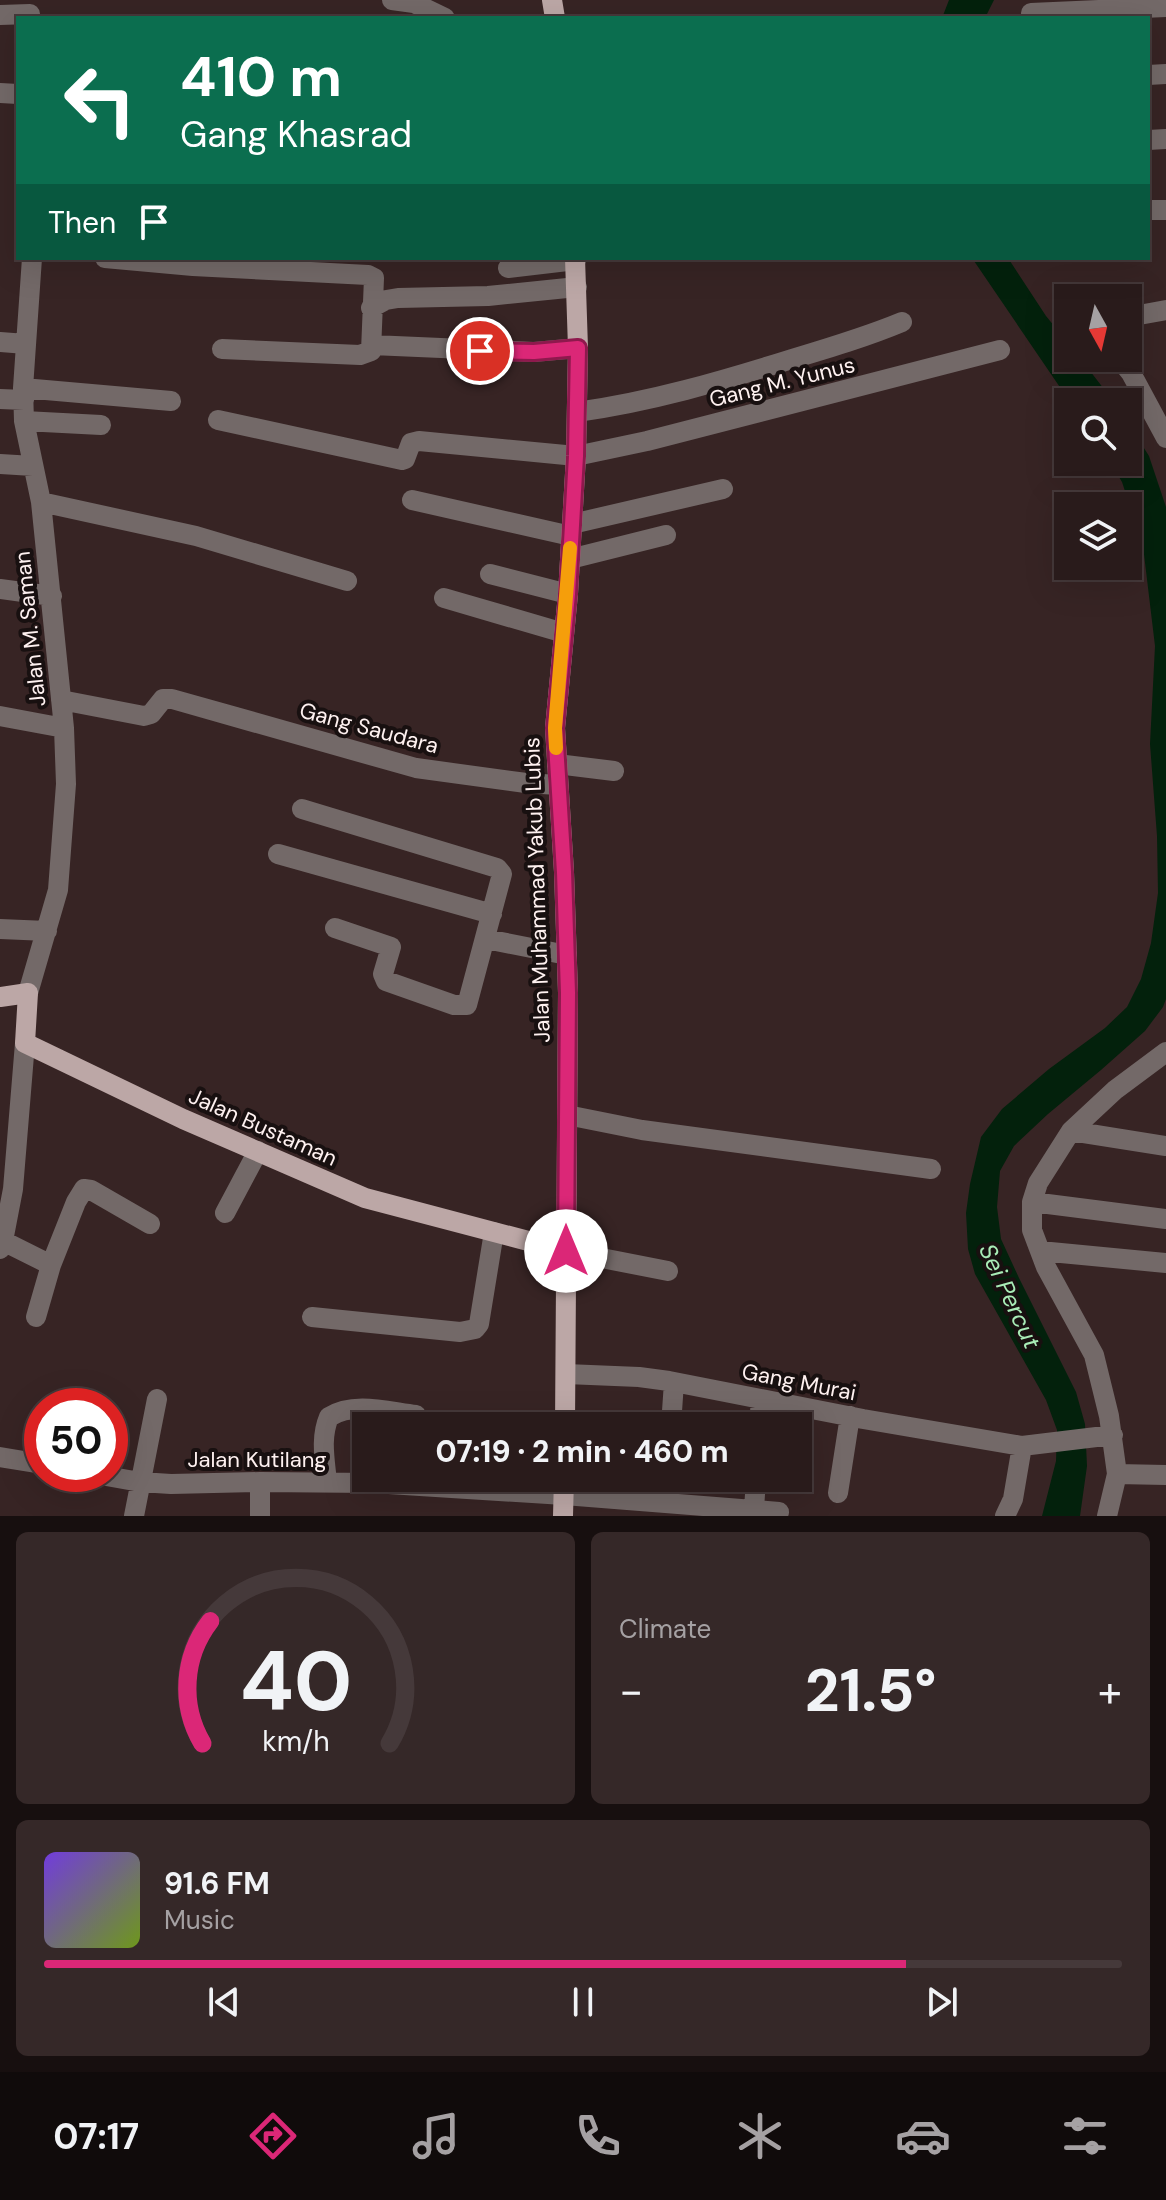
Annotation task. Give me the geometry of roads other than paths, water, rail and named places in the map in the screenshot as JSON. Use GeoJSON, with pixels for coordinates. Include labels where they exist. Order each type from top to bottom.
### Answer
{"type":"FeatureCollection","features":[{"type":"Feature","properties":{"kind":"main road","name":"Jalan Muhammad Yakub Lubis"},"geometry":{"type":"LineString","coordinates":[[565,1412],[567,955],[555,728],[568,594],[576,456],[576,260]]}},
{"type":"Feature","properties":{"kind":"main road"},"geometry":{"type":"LineString","coordinates":[[0,997],[28,993],[25,1043]]}},
{"type":"Feature","properties":{"kind":"main road","name":"Jalan Bustaman"},"geometry":{"type":"LineString","coordinates":[[25,1043],[183,1119],[365,1198],[566,1251]]}},
{"type":"Feature","properties":{"kind":"main road"},"geometry":{"type":"LineString","coordinates":[[563,1516],[564,1492]]}},
{"type":"Feature","properties":{"kind":"street"},"geometry":{"type":"LineString","coordinates":[[392,0],[414,3],[441,16]]}},
{"type":"Feature","properties":{"kind":"street"},"geometry":{"type":"LineString","coordinates":[[1031,13],[1166,7]]}},
{"type":"Feature","properties":{"kind":"street"},"geometry":{"type":"LineString","coordinates":[[0,15],[30,11]]}},
{"type":"Feature","properties":{"kind":"street","name":"Jalan M. Saman"},"geometry":{"type":"LineString","coordinates":[[28,993],[58,890],[66,784],[52,596],[41,502],[24,403],[32,260]]}},
{"type":"Feature","properties":{"kind":"street"},"geometry":{"type":"LineString","coordinates":[[127,260],[368,275],[374,278],[371,351],[360,355],[222,349]]}},
{"type":"Feature","properties":{"kind":"street"},"geometry":{"type":"LineString","coordinates":[[508,268],[568,260]]}},
{"type":"Feature","properties":{"kind":"street"},"geometry":{"type":"LineString","coordinates":[[371,308],[398,298],[488,296],[577,287]]}},
{"type":"Feature","properties":{"kind":"street"},"geometry":{"type":"LineString","coordinates":[[1142,314],[1166,310]]}},
{"type":"Feature","properties":{"kind":"street"},"geometry":{"type":"LineString","coordinates":[[577,412],[609,408],[748,374],[874,334],[902,322]]}},
{"type":"Feature","properties":{"kind":"street"},"geometry":{"type":"LineString","coordinates":[[0,342],[26,344]]}},
{"type":"Feature","properties":{"kind":"street"},"geometry":{"type":"LineString","coordinates":[[372,345],[534,352],[578,348]]}},
{"type":"Feature","properties":{"kind":"street","name":"Gang M. Yunus"},"geometry":{"type":"LineString","coordinates":[[218,420],[402,460],[411,443],[419,441],[576,456],[647,441],[1000,350]]}},
{"type":"Feature","properties":{"kind":"street"},"geometry":{"type":"LineString","coordinates":[[1130,372],[1166,438]]}},
{"type":"Feature","properties":{"kind":"street"},"geometry":{"type":"LineString","coordinates":[[0,399],[101,425]]}},
{"type":"Feature","properties":{"kind":"street"},"geometry":{"type":"LineString","coordinates":[[24,403],[171,401]]}},
{"type":"Feature","properties":{"kind":"street"},"geometry":{"type":"LineString","coordinates":[[0,464],[33,466]]}},
{"type":"Feature","properties":{"kind":"street"},"geometry":{"type":"LineString","coordinates":[[412,500],[571,530],[723,489]]}},
{"type":"Feature","properties":{"kind":"street"},"geometry":{"type":"LineString","coordinates":[[41,502],[196,536],[347,581]]}},
{"type":"Feature","properties":{"kind":"street"},"geometry":{"type":"LineString","coordinates":[[570,559],[666,535]]}},
{"type":"Feature","properties":{"kind":"street"},"geometry":{"type":"LineString","coordinates":[[490,574],[568,594]]}},
{"type":"Feature","properties":{"kind":"street"},"geometry":{"type":"LineString","coordinates":[[0,589],[52,596]]}},
{"type":"Feature","properties":{"kind":"street"},"geometry":{"type":"LineString","coordinates":[[444,598],[564,633]]}},
{"type":"Feature","properties":{"kind":"street","name":"Gang Saudara"},"geometry":{"type":"LineString","coordinates":[[61,700],[144,716],[151,714],[163,699],[172,699],[416,768],[558,785]]}},
{"type":"Feature","properties":{"kind":"street"},"geometry":{"type":"LineString","coordinates":[[0,716],[64,728]]}},
{"type":"Feature","properties":{"kind":"street"},"geometry":{"type":"LineString","coordinates":[[557,764],[614,771]]}},
{"type":"Feature","properties":{"kind":"street"},"geometry":{"type":"LineString","coordinates":[[302,809],[497,868],[502,874],[469,1002],[463,1006],[386,981],[383,974],[391,947],[335,928]]}},
{"type":"Feature","properties":{"kind":"street"},"geometry":{"type":"LineString","coordinates":[[278,854],[492,914]]}},
{"type":"Feature","properties":{"kind":"street"},"geometry":{"type":"LineString","coordinates":[[0,929],[47,931]]}},
{"type":"Feature","properties":{"kind":"street"},"geometry":{"type":"LineString","coordinates":[[486,939],[567,955]]}},
{"type":"Feature","properties":{"kind":"street"},"geometry":{"type":"LineString","coordinates":[[25,1043],[13,1189],[2,1245],[51,1265]]}},
{"type":"Feature","properties":{"kind":"street"},"geometry":{"type":"LineString","coordinates":[[1107,1516],[1117,1474],[1107,1436],[1094,1355],[1046,1267],[1032,1230],[1032,1202],[1038,1183],[1071,1131],[1115,1090],[1166,1052]]}},
{"type":"Feature","properties":{"kind":"street"},"geometry":{"type":"LineString","coordinates":[[567,1115],[642,1130],[931,1169]]}},
{"type":"Feature","properties":{"kind":"street"},"geometry":{"type":"LineString","coordinates":[[1071,1131],[1166,1146]]}},
{"type":"Feature","properties":{"kind":"street"},"geometry":{"type":"LineString","coordinates":[[225,1213],[258,1151]]}},
{"type":"Feature","properties":{"kind":"street"},"geometry":{"type":"LineString","coordinates":[[36,1317],[51,1265],[84,1189],[150,1224]]}},
{"type":"Feature","properties":{"kind":"street"},"geometry":{"type":"LineString","coordinates":[[1032,1202],[1166,1219]]}},
{"type":"Feature","properties":{"kind":"street"},"geometry":{"type":"LineString","coordinates":[[312,1317],[460,1332],[475,1329],[479,1324],[494,1232]]}},
{"type":"Feature","properties":{"kind":"street"},"geometry":{"type":"LineString","coordinates":[[566,1251],[668,1271]]}},
{"type":"Feature","properties":{"kind":"street"},"geometry":{"type":"LineString","coordinates":[[1040,1251],[1166,1263]]}},
{"type":"Feature","properties":{"kind":"street","name":"Gang Murai"},"geometry":{"type":"LineString","coordinates":[[566,1374],[639,1377],[674,1382],[850,1416],[1026,1445],[1107,1436]]}},
{"type":"Feature","properties":{"kind":"street"},"geometry":{"type":"LineString","coordinates":[[672,1412],[674,1382]]}},
{"type":"Feature","properties":{"kind":"street"},"geometry":{"type":"LineString","coordinates":[[134,1516],[157,1399]]}},
{"type":"Feature","properties":{"kind":"street"},"geometry":{"type":"LineString","coordinates":[[760,1412],[761,1399]]}},
{"type":"Feature","properties":{"kind":"street"},"geometry":{"type":"LineString","coordinates":[[327,1482],[323,1440],[329,1417],[345,1410],[363,1408],[393,1412]]}},
{"type":"Feature","properties":{"kind":"street"},"geometry":{"type":"LineString","coordinates":[[838,1493],[850,1416]]}},
{"type":"Feature","properties":{"kind":"street"},"geometry":{"type":"LineString","coordinates":[[1005,1516],[1013,1499],[1026,1445]]}},
{"type":"Feature","properties":{"kind":"street"},"geometry":{"type":"LineString","coordinates":[[0,1457],[24,1461]]}},
{"type":"Feature","properties":{"kind":"street"},"geometry":{"type":"LineString","coordinates":[[1117,1474],[1166,1475]]}},
{"type":"Feature","properties":{"kind":"street","name":"Jalan Kutilang"},"geometry":{"type":"LineString","coordinates":[[128,1480],[199,1484],[352,1483]]}},
{"type":"Feature","properties":{"kind":"street"},"geometry":{"type":"LineString","coordinates":[[260,1482],[260,1516]]}},
{"type":"Feature","properties":{"kind":"street","name":"Jalan Kutilang"},"geometry":{"type":"LineString","coordinates":[[612,1492],[779,1512]]}},
{"type":"Feature","properties":{"kind":"street"},"geometry":{"type":"LineString","coordinates":[[754,1510],[755,1492]]}},
{"type":"Feature","properties":{"kind":"water"},"geometry":{"type":"Polygon","coordinates":[[[949,0],[994,0],[986,16],[943,16],[949,0]]]}},
{"type":"Feature","properties":{"kind":"water"},"geometry":{"type":"Polygon","coordinates":[[[973,260],[1009,260],[1054,326],[1054,372],[1091,372],[1103,388],[1060,388],[973,260]]]}},
{"type":"Feature","properties":{"kind":"water","name":"Sei Percut"},"geometry":{"type":"Polygon","coordinates":[[[1142,445],[1149,456],[1166,507],[1166,999],[1145,1031],[1014,1146],[1000,1171],[997,1207],[1001,1239],[1076,1392],[1085,1424],[1087,1466],[1080,1516],[1042,1516],[1056,1461],[1057,1430],[1046,1400],[975,1274],[968,1249],[966,1213],[981,1137],[1002,1109],[1127,1007],[1141,979],[1151,943],[1158,893],[1150,744],[1155,646],[1142,543],[1142,492],[1125,492],[1118,476],[1142,476],[1142,445]]]}}]}
